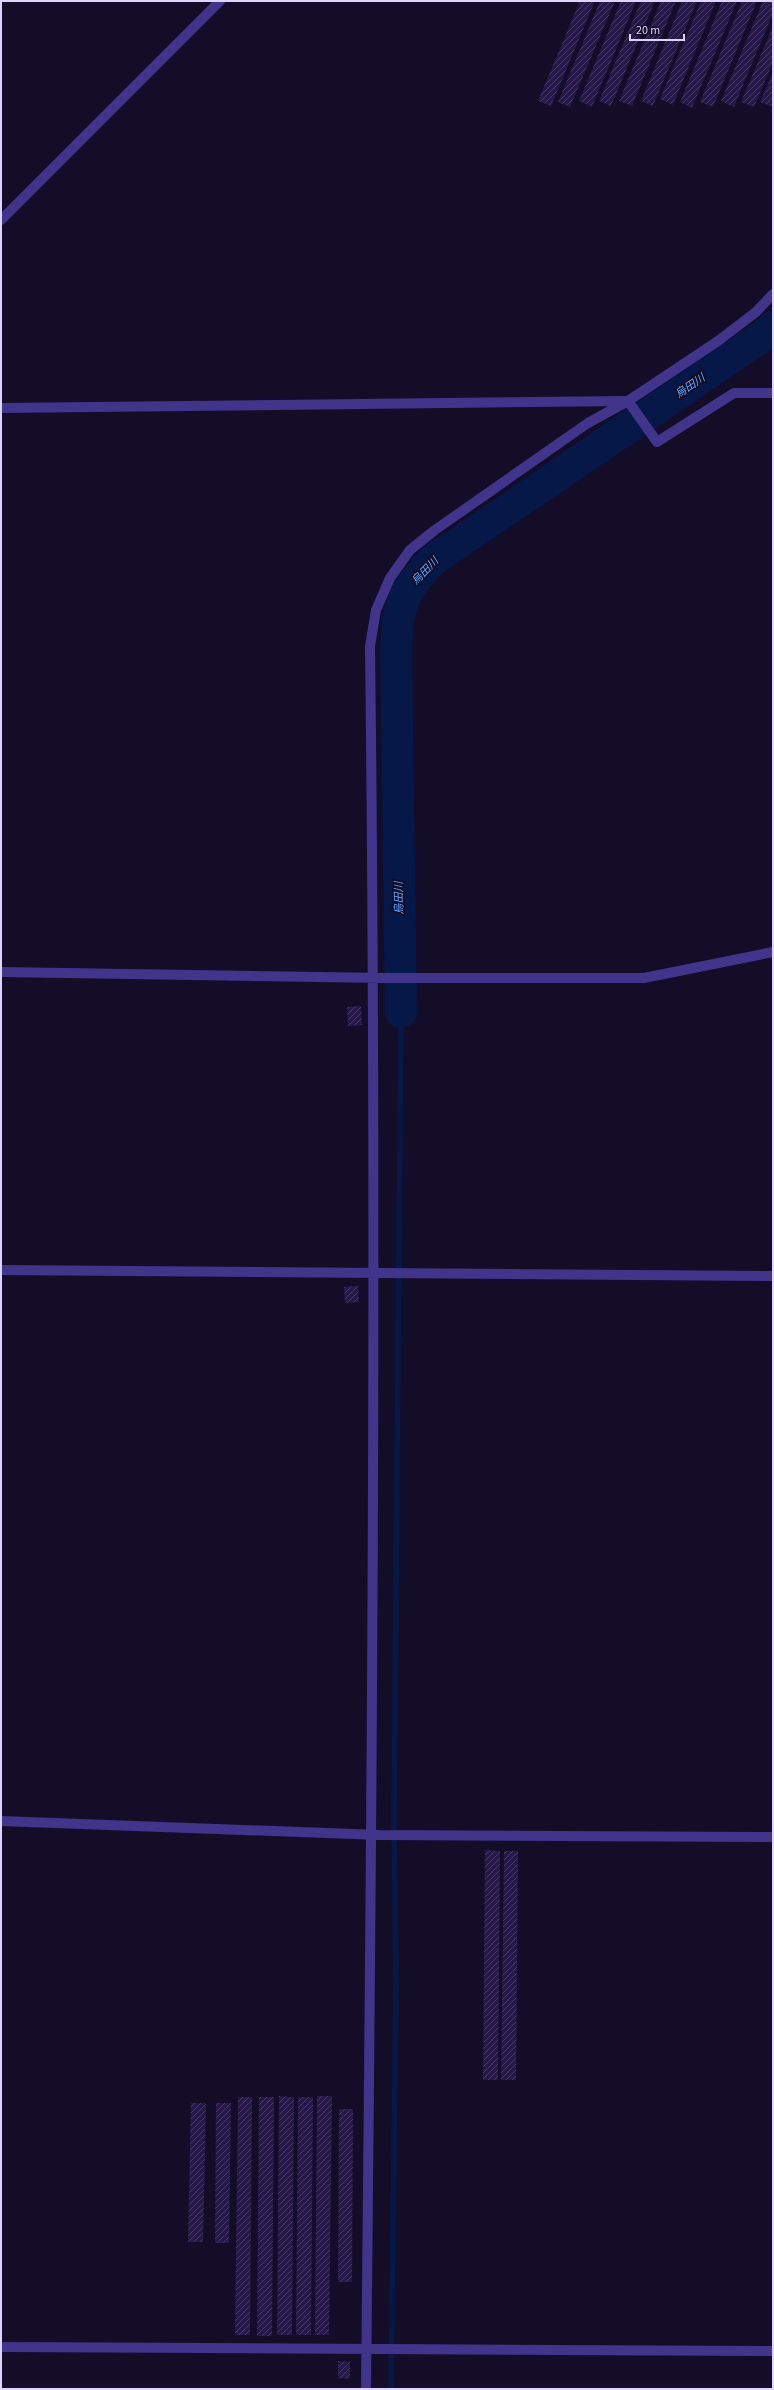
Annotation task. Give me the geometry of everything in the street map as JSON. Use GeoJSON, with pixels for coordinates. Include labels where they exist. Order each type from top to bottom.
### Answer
{"type":"FeatureCollection","features":[{"type":"Feature","properties":{"kind":"street"},"geometry":{"type":"LineString","coordinates":[[1,220],[220,1]]}},
{"type":"Feature","properties":{"kind":"street"},"geometry":{"type":"LineString","coordinates":[[366,2389],[376,1835],[379,977],[370,646],[376,610],[390,578],[410,550],[435,530],[588,424],[630,404],[756,312],[773,294]]}},
{"type":"Feature","properties":{"kind":"street"},"geometry":{"type":"LineString","coordinates":[[630,404],[657,442],[734,392],[773,393]]}},
{"type":"Feature","properties":{"kind":"street"},"geometry":{"type":"LineString","coordinates":[[1,408],[630,404]]}},
{"type":"Feature","properties":{"kind":"street"},"geometry":{"type":"LineString","coordinates":[[1,972],[418,978],[644,978],[773,952]]}},
{"type":"Feature","properties":{"kind":"street"},"geometry":{"type":"LineString","coordinates":[[1,1270],[773,1276]]}},
{"type":"Feature","properties":{"kind":"street"},"geometry":{"type":"LineString","coordinates":[[1,1821],[376,1835],[773,1837]]}},
{"type":"Feature","properties":{"kind":"street"},"geometry":{"type":"LineString","coordinates":[[1,2347],[408,2351],[773,2351]]}},
{"type":"Feature","properties":{"kind":"building"},"geometry":{"type":"Polygon","coordinates":[[[580,1],[595,1],[551,106],[538,101],[580,1]]]}},
{"type":"Feature","properties":{"kind":"building"},"geometry":{"type":"Polygon","coordinates":[[[600,1],[615,1],[570,107],[558,102],[600,1]]]}},
{"type":"Feature","properties":{"kind":"building"},"geometry":{"type":"Polygon","coordinates":[[[621,1],[636,1],[592,107],[579,101],[621,1]]]}},
{"type":"Feature","properties":{"kind":"building"},"geometry":{"type":"Polygon","coordinates":[[[641,1],[655,1],[611,106],[599,101],[641,1]]]}},
{"type":"Feature","properties":{"kind":"building"},"geometry":{"type":"Polygon","coordinates":[[[661,1],[676,1],[632,106],[619,101],[661,1]]]}},
{"type":"Feature","properties":{"kind":"building"},"geometry":{"type":"Polygon","coordinates":[[[682,1],[697,1],[653,106],[641,101],[682,1]]]}},
{"type":"Feature","properties":{"kind":"building"},"geometry":{"type":"Polygon","coordinates":[[[701,1],[716,1],[673,105],[660,99],[701,1]]]}},
{"type":"Feature","properties":{"kind":"building"},"geometry":{"type":"Polygon","coordinates":[[[722,1],[737,1],[692,108],[680,102],[722,1]]]}},
{"type":"Feature","properties":{"kind":"building"},"geometry":{"type":"Polygon","coordinates":[[[742,1],[757,1],[713,107],[700,102],[742,1]]]}},
{"type":"Feature","properties":{"kind":"building"},"geometry":{"type":"Polygon","coordinates":[[[763,1],[773,1],[773,13],[734,107],[721,101],[763,1]]]}},
{"type":"Feature","properties":{"kind":"building"},"geometry":{"type":"Polygon","coordinates":[[[773,26],[773,62],[754,107],[741,102],[773,26]]]}},
{"type":"Feature","properties":{"kind":"building"},"geometry":{"type":"Polygon","coordinates":[[[773,72],[773,107],[760,102],[773,72]]]}},
{"type":"Feature","properties":{"kind":"building"},"geometry":{"type":"Polygon","coordinates":[[[361,1006],[362,1025],[348,1026],[347,1007],[361,1006]]]}},
{"type":"Feature","properties":{"kind":"building"},"geometry":{"type":"Polygon","coordinates":[[[358,1286],[359,1302],[345,1303],[344,1287],[358,1286]]]}},
{"type":"Feature","properties":{"kind":"building"},"geometry":{"type":"Polygon","coordinates":[[[485,1850],[500,1851],[498,2080],[483,2080],[485,1850]]]}},
{"type":"Feature","properties":{"kind":"building"},"geometry":{"type":"Polygon","coordinates":[[[504,1851],[518,1851],[516,2080],[501,2080],[504,1851]]]}},
{"type":"Feature","properties":{"kind":"building"},"geometry":{"type":"Polygon","coordinates":[[[279,2096],[294,2097],[292,2335],[277,2335],[279,2096]]]}},
{"type":"Feature","properties":{"kind":"building"},"geometry":{"type":"Polygon","coordinates":[[[317,2096],[332,2096],[329,2335],[315,2335],[317,2096]]]}},
{"type":"Feature","properties":{"kind":"building"},"geometry":{"type":"Polygon","coordinates":[[[238,2097],[252,2097],[250,2335],[235,2335],[238,2097]]]}},
{"type":"Feature","properties":{"kind":"building"},"geometry":{"type":"Polygon","coordinates":[[[259,2097],[274,2097],[272,2336],[257,2336],[259,2097]]]}},
{"type":"Feature","properties":{"kind":"building"},"geometry":{"type":"Polygon","coordinates":[[[298,2097],[313,2097],[311,2335],[296,2335],[298,2097]]]}},
{"type":"Feature","properties":{"kind":"building"},"geometry":{"type":"Polygon","coordinates":[[[191,2103],[206,2103],[203,2242],[188,2242],[191,2103]]]}},
{"type":"Feature","properties":{"kind":"building"},"geometry":{"type":"Polygon","coordinates":[[[216,2103],[231,2103],[229,2243],[215,2243],[216,2103]]]}},
{"type":"Feature","properties":{"kind":"building"},"geometry":{"type":"Polygon","coordinates":[[[339,2109],[353,2109],[352,2282],[338,2282],[339,2109]]]}},
{"type":"Feature","properties":{"kind":"building"},"geometry":{"type":"Polygon","coordinates":[[[338,2361],[350,2362],[350,2379],[338,2378],[338,2361]]]}},
{"type":"Feature","properties":{"kind":"waterway","name":"烏田川"},"geometry":{"type":"LineString","coordinates":[[401,1012],[396,650],[398,622],[403,600],[414,581],[433,560],[763,336],[773,327]]}},
{"type":"Feature","properties":{"kind":"waterway"},"geometry":{"type":"LineString","coordinates":[[391,2389],[396,1985],[394,1821],[401,1012]]}}]}
